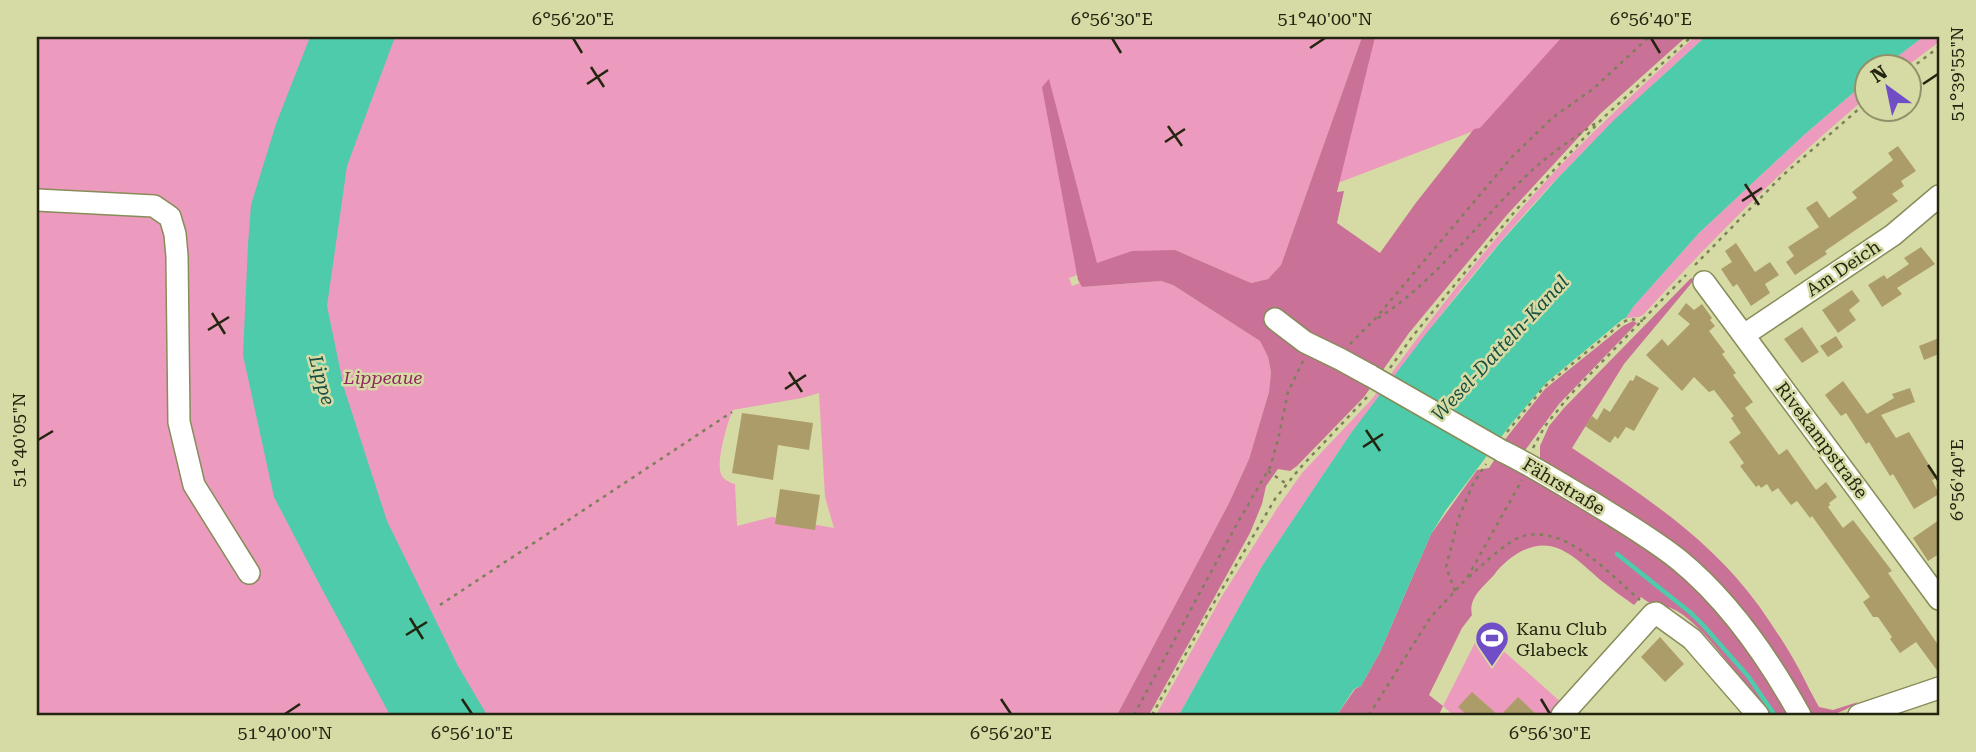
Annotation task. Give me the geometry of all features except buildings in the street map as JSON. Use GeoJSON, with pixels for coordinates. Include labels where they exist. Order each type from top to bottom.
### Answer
{"type":"FeatureCollection","features":[{"type":"Feature","properties":{"kind":"street","name":"Am Deich"},"geometry":{"type":"LineString","coordinates":[[1744,335],[1893,235],[1939,196]]}},
{"type":"Feature","properties":{"kind":"street"},"geometry":{"type":"LineString","coordinates":[[37,200],[154,206],[170,217],[177,256],[179,422],[194,485],[248,573]]}},
{"type":"Feature","properties":{"kind":"street","name":"Rivekampstraße"},"geometry":{"type":"LineString","coordinates":[[1704,282],[1938,594]]}},
{"type":"Feature","properties":{"kind":"street","name":"Fährstraße"},"geometry":{"type":"LineString","coordinates":[[1275,319],[1312,346],[1377,379],[1618,518],[1680,561],[1737,620],[1763,655],[1800,715]]}},
{"type":"Feature","properties":{"kind":"street"},"geometry":{"type":"LineString","coordinates":[[1562,715],[1653,614],[1657,613],[1692,639],[1758,715]]}},
{"type":"Feature","properties":{"kind":"street"},"geometry":{"type":"LineString","coordinates":[[1860,715],[1939,688]]}},
{"type":"Feature","properties":{"kind":"path"},"geometry":{"type":"LineString","coordinates":[[1340,359],[1350,344],[1375,319],[1511,158],[1552,118],[1592,89],[1649,37]]}},
{"type":"Feature","properties":{"kind":"path"},"geometry":{"type":"LineString","coordinates":[[1152,715],[1215,601],[1286,484],[1335,433],[1516,210],[1602,119],[1691,37]]}},
{"type":"Feature","properties":{"kind":"path"},"geometry":{"type":"LineString","coordinates":[[1924,58],[1939,47]]}},
{"type":"Feature","properties":{"kind":"path"},"geometry":{"type":"LineString","coordinates":[[1375,319],[1389,311],[1420,284],[1545,158],[1602,119]]}},
{"type":"Feature","properties":{"kind":"path"},"geometry":{"type":"LineString","coordinates":[[1630,319],[1643,321]]}},
{"type":"Feature","properties":{"kind":"path"},"geometry":{"type":"LineString","coordinates":[[1133,715],[1268,471],[1278,440],[1288,391],[1300,364],[1312,346]]}},
{"type":"Feature","properties":{"kind":"path"},"geometry":{"type":"LineString","coordinates":[[440,605],[732,412]]}},
{"type":"Feature","properties":{"kind":"path"},"geometry":{"type":"LineString","coordinates":[[1467,578],[1524,475],[1525,463]]}},
{"type":"Feature","properties":{"kind":"path"},"geometry":{"type":"LineString","coordinates":[[1268,471],[1286,484]]}},
{"type":"Feature","properties":{"kind":"path"},"geometry":{"type":"LineString","coordinates":[[1369,715],[1430,618],[1467,578],[1520,537],[1549,536],[1566,541],[1657,613]]}},
{"type":"Feature","properties":{"kind":"green space","name":"Lippeaue"},"geometry":{"type":"Polygon","coordinates":[[[37,37],[1362,37],[1281,265],[1268,279],[1251,283],[1179,252],[1108,264],[1069,278],[1072,286],[1080,283],[1082,287],[1161,281],[1173,285],[1260,341],[1268,357],[1271,372],[1269,392],[1249,459],[1229,503],[1117,715],[37,715],[37,37]],[[819,393],[733,410],[723,440],[720,464],[723,477],[735,484],[737,526],[772,517],[834,528],[825,497],[819,393]]]}},
{"type":"Feature","properties":{"kind":"green space"},"geometry":{"type":"Polygon","coordinates":[[[1372,37],[1577,37],[1492,124],[1338,183],[1372,37]]]}},
{"type":"Feature","properties":{"kind":"green space"},"geometry":{"type":"Polygon","coordinates":[[[1694,37],[1705,37],[1659,78],[1550,186],[1476,271],[1392,380],[1388,378],[1469,272],[1533,195],[1590,136],[1694,37]]]}},
{"type":"Feature","properties":{"kind":"green space"},"geometry":{"type":"Polygon","coordinates":[[[1923,37],[1939,37],[1939,42],[1924,53],[1903,52],[1923,37]]]}},
{"type":"Feature","properties":{"kind":"green space"},"geometry":{"type":"Polygon","coordinates":[[[1854,92],[1854,108],[1752,202],[1643,315],[1626,318],[1699,233],[1854,92]]]}},
{"type":"Feature","properties":{"kind":"green space"},"geometry":{"type":"Polygon","coordinates":[[[1379,390],[1383,392],[1351,433],[1262,566],[1179,715],[1156,715],[1222,596],[1278,507],[1302,473],[1379,390]]]}},
{"type":"Feature","properties":{"kind":"green space","name":"Kanu Club Glabeck"},"geometry":{"type":"Polygon","coordinates":[[[1481,631],[1563,704],[1553,715],[1453,715],[1443,706],[1481,631]]]}},
{"type":"Feature","properties":{"kind":"shaded area"},"geometry":{"type":"Polygon","coordinates":[[[1362,37],[1375,37],[1337,192],[1344,191],[1337,223],[1380,253],[1474,129],[1480,128],[1562,37],[1686,37],[1600,114],[1506,216],[1409,333],[1364,397],[1297,466],[1290,471],[1278,469],[1266,486],[1250,533],[1149,715],[1117,715],[1229,503],[1249,459],[1269,392],[1271,372],[1268,357],[1260,341],[1173,285],[1161,281],[1082,287],[1078,280],[1042,87],[1049,79],[1097,263],[1132,251],[1175,250],[1251,283],[1268,279],[1281,265],[1362,37]]]}},
{"type":"Feature","properties":{"kind":"shaded area"},"geometry":{"type":"Polygon","coordinates":[[[1691,278],[1694,280],[1624,364],[1572,448],[1673,518],[1718,559],[1759,606],[1819,707],[1833,710],[1858,702],[1839,712],[1819,716],[1805,711],[1736,613],[1540,464],[1540,446],[1549,426],[1691,278]]]}},
{"type":"Feature","properties":{"kind":"shaded area"},"geometry":{"type":"Polygon","coordinates":[[[1633,321],[1637,323],[1559,404],[1523,453],[1503,442],[1545,389],[1623,326],[1633,321]]]}},
{"type":"Feature","properties":{"kind":"shaded area"},"geometry":{"type":"Polygon","coordinates":[[[1497,456],[1650,543],[1720,606],[1788,715],[1767,715],[1725,658],[1689,619],[1677,611],[1652,604],[1641,597],[1634,605],[1572,556],[1558,548],[1542,545],[1526,549],[1511,558],[1474,598],[1472,615],[1462,628],[1429,695],[1443,706],[1439,715],[1337,715],[1355,689],[1361,686],[1380,652],[1431,534],[1477,470],[1489,468],[1497,456]]]}},
{"type":"Feature","properties":{"kind":"water","name":"Lippe"},"geometry":{"type":"Polygon","coordinates":[[[310,37],[395,37],[347,166],[327,306],[344,388],[387,521],[458,666],[487,715],[390,715],[274,497],[243,355],[251,205],[276,124],[310,37]]]}},
{"type":"Feature","properties":{"kind":"water","name":"Wesel-Datteln-Kanal"},"geometry":{"type":"Polygon","coordinates":[[[1705,37],[1923,37],[1903,52],[1854,52],[1854,92],[1699,233],[1626,318],[1546,383],[1511,424],[1446,510],[1431,534],[1380,652],[1361,686],[1354,689],[1337,715],[1179,715],[1262,566],[1351,433],[1425,335],[1500,243],[1614,120],[1705,37]]]}},
{"type":"Feature","properties":{"kind":"waterway"},"geometry":{"type":"LineString","coordinates":[[1617,554],[1703,625],[1748,676],[1774,714]]}},
{"type":"Feature","properties":{"kind":"place","name":"Kanu Club Glabeck"},"geometry":{"type":"Point","coordinates":[1492,668]}}]}
